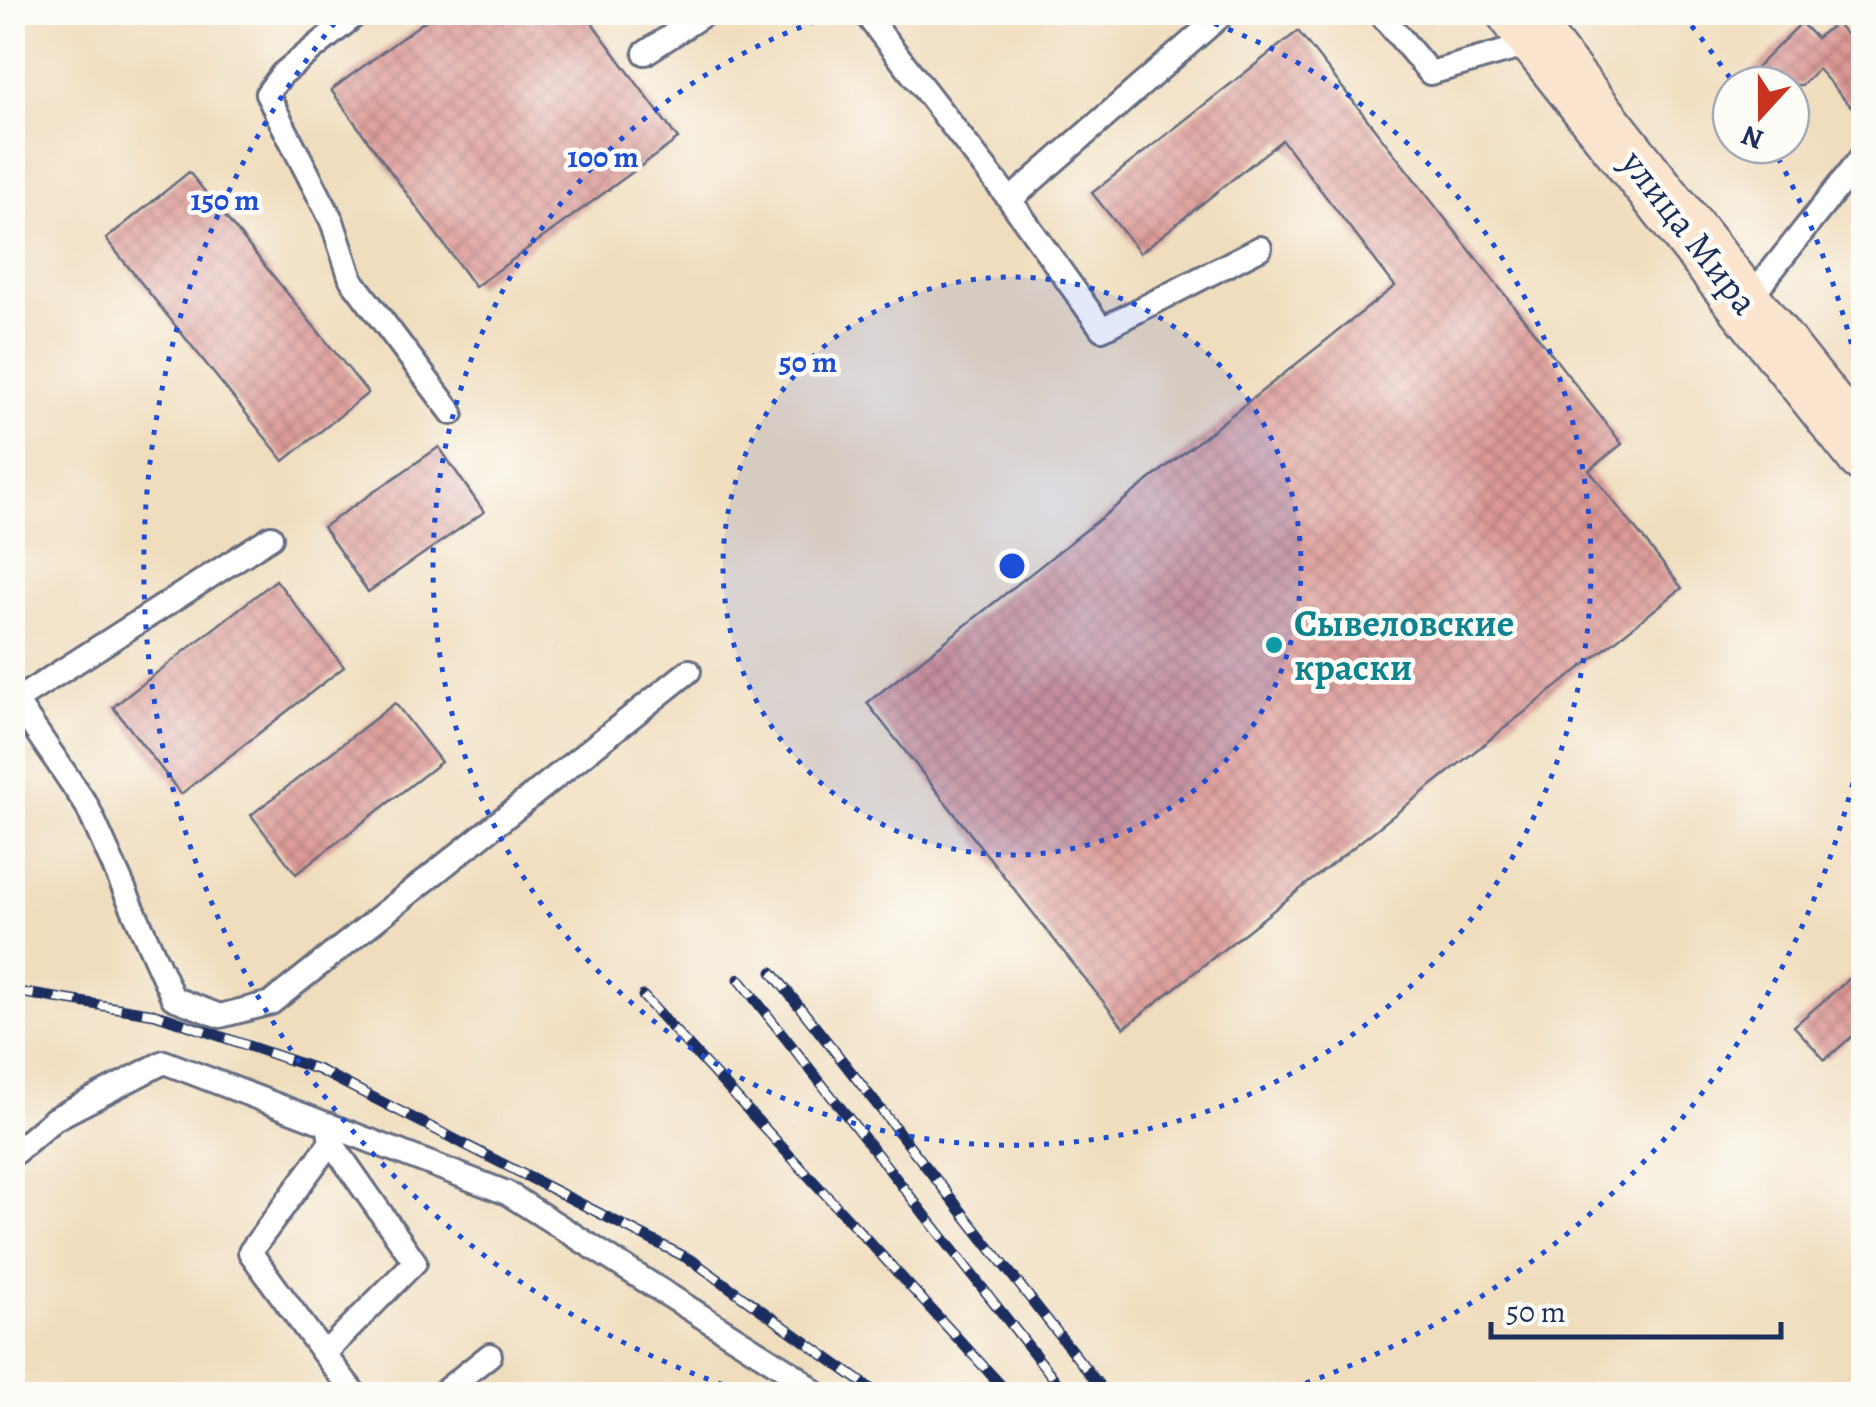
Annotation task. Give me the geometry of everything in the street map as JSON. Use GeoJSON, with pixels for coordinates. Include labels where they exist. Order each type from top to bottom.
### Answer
{"type":"FeatureCollection","features":[{"type":"Feature","properties":{"kind":"main road","name":"улица Мира"},"geometry":{"type":"LineString","coordinates":[[1527,27],[1864,454]]}},
{"type":"Feature","properties":{"kind":"lane"},"geometry":{"type":"LineString","coordinates":[[359,12],[282,74],[267,94],[332,221],[351,279],[452,413]]}},
{"type":"Feature","properties":{"kind":"lane"},"geometry":{"type":"LineString","coordinates":[[645,53],[707,12]]}},
{"type":"Feature","properties":{"kind":"lane"},"geometry":{"type":"LineString","coordinates":[[864,12],[1010,200],[1102,329],[1260,248]]}},
{"type":"Feature","properties":{"kind":"lane"},"geometry":{"type":"LineString","coordinates":[[1010,200],[1225,12]]}},
{"type":"Feature","properties":{"kind":"lane"},"geometry":{"type":"LineString","coordinates":[[1380,12],[1430,73],[1527,27]]}},
{"type":"Feature","properties":{"kind":"lane"},"geometry":{"type":"LineString","coordinates":[[1746,302],[1864,154]]}},
{"type":"Feature","properties":{"kind":"lane"},"geometry":{"type":"LineString","coordinates":[[271,537],[14,702],[87,806],[173,998],[220,1016],[271,1003],[688,671]]}},
{"type":"Feature","properties":{"kind":"lane"},"geometry":{"type":"LineString","coordinates":[[12,1154],[54,1119],[164,1062],[329,1133],[506,1193],[796,1376],[816,1394]]}},
{"type":"Feature","properties":{"kind":"lane"},"geometry":{"type":"LineString","coordinates":[[329,1133],[250,1252],[355,1394]]}},
{"type":"Feature","properties":{"kind":"lane"},"geometry":{"type":"LineString","coordinates":[[324,1354],[415,1262],[329,1133]]}},
{"type":"Feature","properties":{"kind":"lane"},"geometry":{"type":"LineString","coordinates":[[441,1394],[490,1355]]}},
{"type":"Feature","properties":{"kind":"building"},"geometry":{"type":"Polygon","coordinates":[[[437,12],[584,12],[678,139],[475,287],[331,90],[437,12]]]}},
{"type":"Feature","properties":{"kind":"building"},"geometry":{"type":"Polygon","coordinates":[[[1801,23],[1816,38],[1836,23],[1864,54],[1864,121],[1818,69],[1811,76],[1811,65],[1759,65],[1801,23]]]}},
{"type":"Feature","properties":{"kind":"building","name":"Сывеловские краски"},"geometry":{"type":"Polygon","coordinates":[[[1298,31],[1622,444],[1589,470],[1682,588],[1124,1028],[867,703],[1395,286],[1282,140],[1140,253],[1092,193],[1298,31]]]}},
{"type":"Feature","properties":{"kind":"building"},"geometry":{"type":"Polygon","coordinates":[[[189,172],[368,393],[284,461],[106,239],[189,172]]]}},
{"type":"Feature","properties":{"kind":"building"},"geometry":{"type":"Polygon","coordinates":[[[439,447],[484,512],[368,592],[323,527],[439,447]]]}},
{"type":"Feature","properties":{"kind":"building"},"geometry":{"type":"Polygon","coordinates":[[[276,580],[344,667],[181,794],[113,707],[276,580]]]}},
{"type":"Feature","properties":{"kind":"building"},"geometry":{"type":"Polygon","coordinates":[[[395,703],[441,762],[296,874],[251,815],[395,703]]]}},
{"type":"Feature","properties":{"kind":"building"},"geometry":{"type":"Polygon","coordinates":[[[1864,966],[1864,1026],[1825,1060],[1794,1026],[1864,966]]]}},
{"type":"Feature","properties":{"kind":"railway"},"geometry":{"type":"LineString","coordinates":[[772,972],[1106,1394]]}},
{"type":"Feature","properties":{"kind":"railway"},"geometry":{"type":"LineString","coordinates":[[739,979],[1066,1394]]}},
{"type":"Feature","properties":{"kind":"railway"},"geometry":{"type":"LineString","coordinates":[[12,991],[155,1014],[319,1070],[693,1261],[878,1394]]}},
{"type":"Feature","properties":{"kind":"railway"},"geometry":{"type":"LineString","coordinates":[[643,996],[1009,1394]]}},
{"type":"Feature","properties":{"kind":"place","name":"Сывеловские краски"},"geometry":{"type":"Point","coordinates":[1274,645]}}]}
